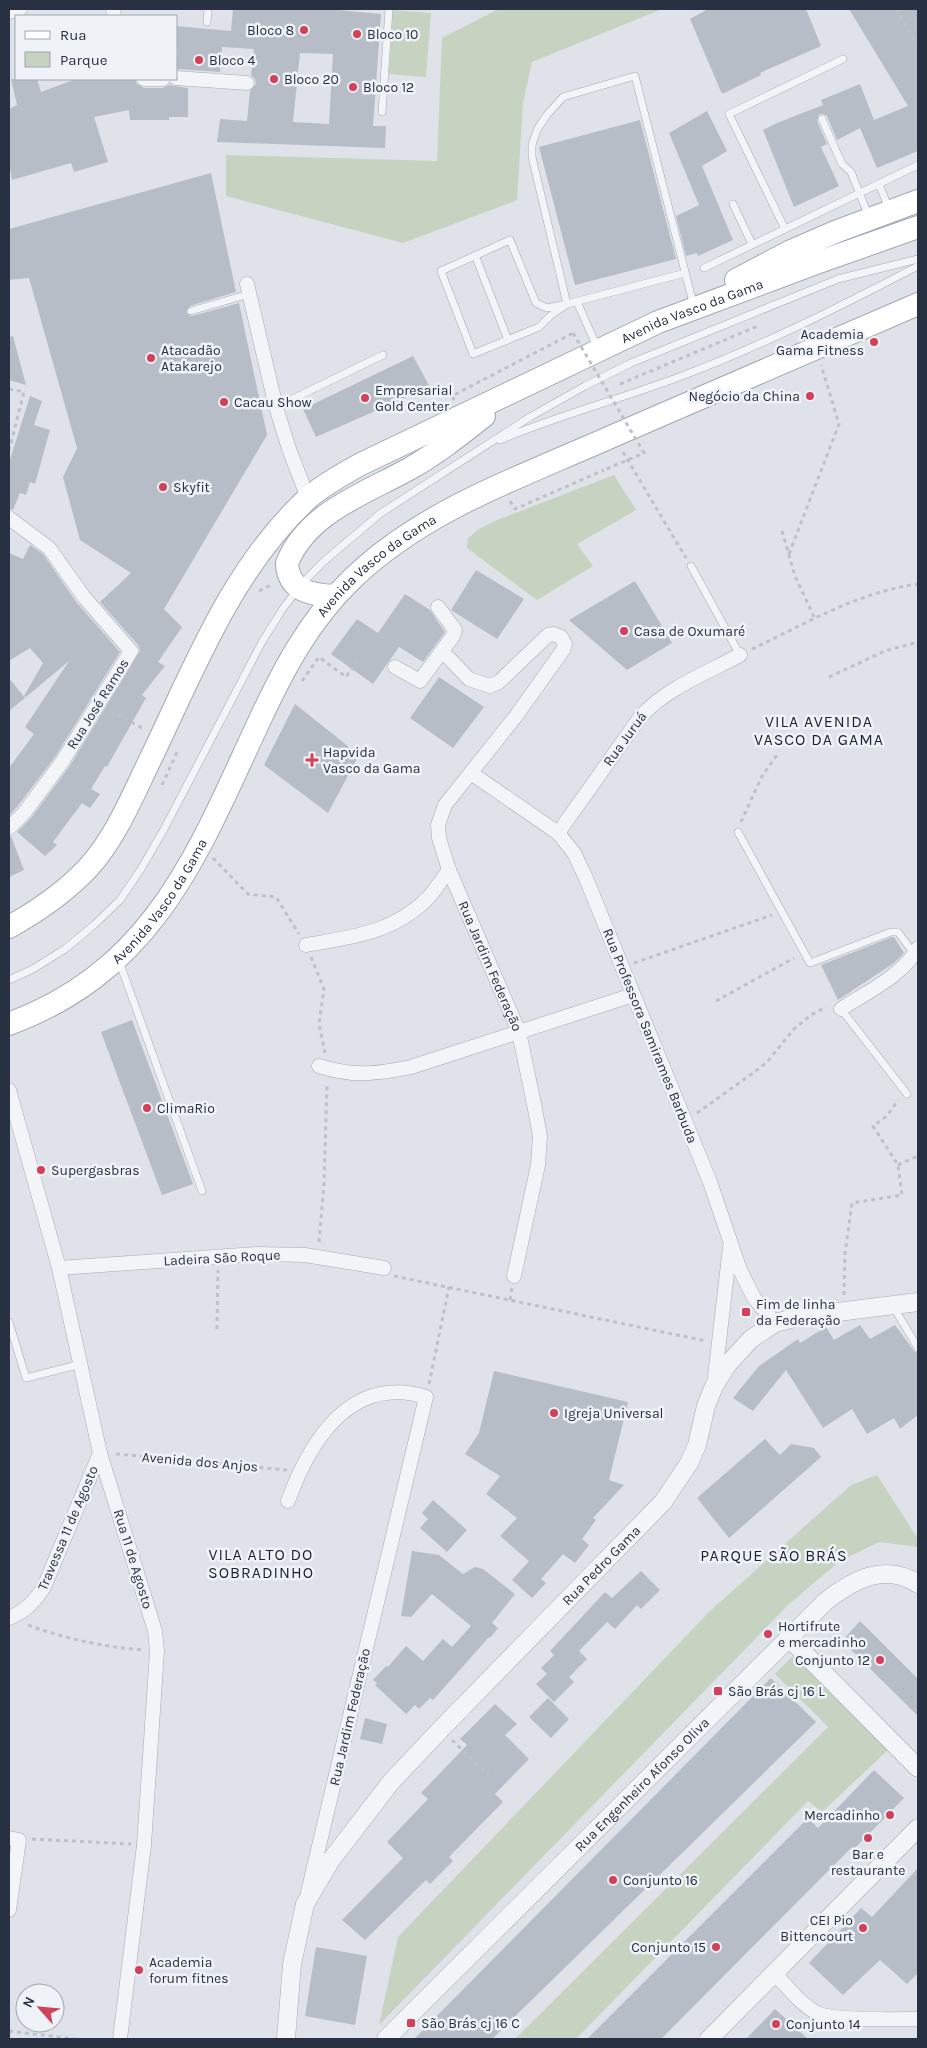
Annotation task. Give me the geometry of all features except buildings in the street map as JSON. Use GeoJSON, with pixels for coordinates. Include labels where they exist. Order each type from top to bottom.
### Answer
{"type":"FeatureCollection","features":[{"type":"Feature","properties":{"kind":"main road"},"geometry":{"type":"LineString","coordinates":[[658,322],[791,251],[918,201]]}},
{"type":"Feature","properties":{"kind":"main road","name":"Avenida Vasco da Gama"},"geometry":{"type":"LineString","coordinates":[[9,927],[36,913],[57,897],[89,867],[130,801],[219,615],[240,581],[283,526],[308,498],[361,464],[658,322],[816,262],[914,229]]}},
{"type":"Feature","properties":{"kind":"main road","name":"Avenida Vasco da Gama"},"geometry":{"type":"LineString","coordinates":[[9,1024],[30,1016],[90,981],[118,958],[160,912],[180,883],[201,845],[290,658],[313,623],[335,596],[375,558],[428,521],[501,485],[918,304]]}},
{"type":"Feature","properties":{"kind":"main road"},"geometry":{"type":"LineString","coordinates":[[335,596],[320,595],[299,587],[290,580],[287,563],[291,552],[300,539],[333,510],[432,455],[516,391]]}},
{"type":"Feature","properties":{"kind":"street"},"geometry":{"type":"LineString","coordinates":[[9,12],[20,9]]}},
{"type":"Feature","properties":{"kind":"street"},"geometry":{"type":"LineString","coordinates":[[178,78],[247,83]]}},
{"type":"Feature","properties":{"kind":"street"},"geometry":{"type":"LineString","coordinates":[[248,289],[288,450],[308,498]]}},
{"type":"Feature","properties":{"kind":"street","name":"Rua José Ramos"},"geometry":{"type":"LineString","coordinates":[[9,518],[48,548],[84,597],[131,651],[46,786],[9,828]]}},
{"type":"Feature","properties":{"kind":"street"},"geometry":{"type":"LineString","coordinates":[[395,667],[420,681],[453,636],[455,630],[438,607]]}},
{"type":"Feature","properties":{"kind":"street","name":"Rua Jardim Federação"},"geometry":{"type":"LineString","coordinates":[[442,651],[469,679],[490,686],[499,682],[548,635],[558,635],[564,641],[563,650],[445,805],[438,825],[439,838],[449,870],[519,1032],[540,1136],[533,1192],[514,1276]]}},
{"type":"Feature","properties":{"kind":"street","name":"Rua Juruá"},"geometry":{"type":"LineString","coordinates":[[558,833],[650,705],[740,655]]}},
{"type":"Feature","properties":{"kind":"street"},"geometry":{"type":"LineString","coordinates":[[471,773],[558,833]]}},
{"type":"Feature","properties":{"kind":"street","name":"Rua Professora Samirames Barbuda"},"geometry":{"type":"LineString","coordinates":[[558,833],[574,853],[585,876],[710,1182],[730,1244],[746,1285],[754,1298],[775,1323]]}},
{"type":"Feature","properties":{"kind":"street"},"geometry":{"type":"LineString","coordinates":[[306,945],[377,931],[394,924],[428,897],[449,870]]}},
{"type":"Feature","properties":{"kind":"street"},"geometry":{"type":"LineString","coordinates":[[840,1009],[893,975],[916,951]]}},
{"type":"Feature","properties":{"kind":"street"},"geometry":{"type":"LineString","coordinates":[[320,1066],[358,1075],[384,1072],[455,1054],[633,995]]}},
{"type":"Feature","properties":{"kind":"street","name":"Rua 11 de Agosto"},"geometry":{"type":"LineString","coordinates":[[9,1090],[59,1268],[100,1453],[150,1612],[157,1651],[144,1845],[120,2039]]}},
{"type":"Feature","properties":{"kind":"street","name":"Rua Professora Samirames Barbuda"},"geometry":{"type":"LineString","coordinates":[[714,1386],[730,1244]]}},
{"type":"Feature","properties":{"kind":"street","name":"Ladeira São Roque"},"geometry":{"type":"LineString","coordinates":[[59,1268],[258,1254],[305,1255],[384,1268]]}},
{"type":"Feature","properties":{"kind":"street","name":"Rua Pedro Gama"},"geometry":{"type":"LineString","coordinates":[[305,1904],[331,1860],[379,1798],[441,1729],[663,1502],[689,1463],[714,1386],[738,1351],[751,1338],[775,1323],[798,1317],[918,1302]]}},
{"type":"Feature","properties":{"kind":"street"},"geometry":{"type":"LineString","coordinates":[[288,1501],[300,1472],[320,1436],[332,1422],[359,1401],[393,1391],[410,1392],[426,1397]]}},
{"type":"Feature","properties":{"kind":"street","name":"Rua Jardim Federação"},"geometry":{"type":"LineString","coordinates":[[286,2039],[292,1964],[305,1904],[426,1397]]}},
{"type":"Feature","properties":{"kind":"street","name":"Travessa 11 de Agosto"},"geometry":{"type":"LineString","coordinates":[[9,1618],[25,1611],[36,1600],[44,1587],[100,1453]]}},
{"type":"Feature","properties":{"kind":"street","name":"Rua Engenheiro Afonso Oliva"},"geometry":{"type":"LineString","coordinates":[[386,2039],[790,1639],[826,1601],[844,1587],[864,1577],[882,1574],[899,1575],[918,1584]]}},
{"type":"Feature","properties":{"kind":"street"},"geometry":{"type":"LineString","coordinates":[[790,1639],[918,1768]]}},
{"type":"Feature","properties":{"kind":"street"},"geometry":{"type":"LineString","coordinates":[[709,2039],[918,1828]]}},
{"type":"Feature","properties":{"kind":"street"},"geometry":{"type":"LineString","coordinates":[[9,1910],[14,1839]]}},
{"type":"Feature","properties":{"kind":"street"},"geometry":{"type":"LineString","coordinates":[[774,1973],[807,2006],[818,2014],[836,2017],[918,2020]]}},
{"type":"Feature","properties":{"kind":"lane"},"geometry":{"type":"LineString","coordinates":[[207,22],[208,9]]}},
{"type":"Feature","properties":{"kind":"lane"},"geometry":{"type":"LineString","coordinates":[[382,112],[389,9]]}},
{"type":"Feature","properties":{"kind":"lane"},"geometry":{"type":"LineString","coordinates":[[784,229],[730,114],[843,59]]}},
{"type":"Feature","properties":{"kind":"lane"},"geometry":{"type":"LineString","coordinates":[[567,304],[532,157],[532,145],[536,130],[563,97],[635,76],[693,303]]}},
{"type":"Feature","properties":{"kind":"lane"},"geometry":{"type":"LineString","coordinates":[[822,119],[842,164],[851,172],[860,193],[880,215]]}},
{"type":"Feature","properties":{"kind":"lane"},"geometry":{"type":"LineString","coordinates":[[704,268],[918,165]]}},
{"type":"Feature","properties":{"kind":"lane"},"geometry":{"type":"LineString","coordinates":[[878,184],[880,215]]}},
{"type":"Feature","properties":{"kind":"lane"},"geometry":{"type":"LineString","coordinates":[[734,204],[752,244]]}},
{"type":"Feature","properties":{"kind":"lane"},"geometry":{"type":"LineString","coordinates":[[567,304],[550,316],[539,327],[473,354],[441,271],[510,240],[536,304],[547,308],[567,304],[577,302],[685,273]]}},
{"type":"Feature","properties":{"kind":"lane"},"geometry":{"type":"LineString","coordinates":[[475,255],[508,340]]}},
{"type":"Feature","properties":{"kind":"lane"},"geometry":{"type":"LineString","coordinates":[[9,980],[33,969],[65,949],[120,900],[163,831],[262,642],[282,610],[299,587],[323,562],[381,513],[530,417],[631,363],[821,285],[918,259]]}},
{"type":"Feature","properties":{"kind":"lane"},"geometry":{"type":"LineString","coordinates":[[484,447],[535,425],[688,374],[828,313],[918,266]]}},
{"type":"Feature","properties":{"kind":"lane"},"geometry":{"type":"LineString","coordinates":[[191,311],[248,289]]}},
{"type":"Feature","properties":{"kind":"lane"},"geometry":{"type":"LineString","coordinates":[[577,302],[599,351]]}},
{"type":"Feature","properties":{"kind":"lane"},"geometry":{"type":"LineString","coordinates":[[276,407],[383,355]]}},
{"type":"Feature","properties":{"kind":"lane"},"geometry":{"type":"LineString","coordinates":[[691,566],[740,655]]}},
{"type":"Feature","properties":{"kind":"lane"},"geometry":{"type":"LineString","coordinates":[[738,832],[810,963],[891,932],[898,932],[916,951]]}},
{"type":"Feature","properties":{"kind":"lane"},"geometry":{"type":"LineString","coordinates":[[118,958],[202,1192]]}},
{"type":"Feature","properties":{"kind":"lane"},"geometry":{"type":"LineString","coordinates":[[840,1009],[907,1094]]}},
{"type":"Feature","properties":{"kind":"lane"},"geometry":{"type":"LineString","coordinates":[[892,1304],[918,1348]]}},
{"type":"Feature","properties":{"kind":"lane"},"geometry":{"type":"LineString","coordinates":[[9,1322],[26,1378],[80,1364]]}},
{"type":"Feature","properties":{"kind":"path"},"geometry":{"type":"LineString","coordinates":[[896,9],[918,45]]}},
{"type":"Feature","properties":{"kind":"path"},"geometry":{"type":"LineString","coordinates":[[605,390],[758,326]]}},
{"type":"Feature","properties":{"kind":"path"},"geometry":{"type":"LineString","coordinates":[[452,396],[573,333],[644,453],[515,509]]}},
{"type":"Feature","properties":{"kind":"path"},"geometry":{"type":"LineString","coordinates":[[789,554],[839,424],[816,348]]}},
{"type":"Feature","properties":{"kind":"path"},"geometry":{"type":"LineString","coordinates":[[9,389],[24,392],[9,450]]}},
{"type":"Feature","properties":{"kind":"path"},"geometry":{"type":"LineString","coordinates":[[614,436],[691,566]]}},
{"type":"Feature","properties":{"kind":"path"},"geometry":{"type":"LineString","coordinates":[[782,530],[796,576],[814,619]]}},
{"type":"Feature","properties":{"kind":"path"},"geometry":{"type":"LineString","coordinates":[[740,655],[814,619],[877,592],[918,584]]}},
{"type":"Feature","properties":{"kind":"path"},"geometry":{"type":"LineString","coordinates":[[830,677],[885,651],[918,642]]}},
{"type":"Feature","properties":{"kind":"path"},"geometry":{"type":"LineString","coordinates":[[298,688],[320,657],[346,678],[357,662]]}},
{"type":"Feature","properties":{"kind":"path"},"geometry":{"type":"LineString","coordinates":[[98,704],[160,738]]}},
{"type":"Feature","properties":{"kind":"path"},"geometry":{"type":"LineString","coordinates":[[738,832],[753,793],[777,755]]}},
{"type":"Feature","properties":{"kind":"path"},"geometry":{"type":"LineString","coordinates":[[201,845],[248,894],[276,897]]}},
{"type":"Feature","properties":{"kind":"path"},"geometry":{"type":"LineString","coordinates":[[622,967],[781,912]]}},
{"type":"Feature","properties":{"kind":"path"},"geometry":{"type":"LineString","coordinates":[[716,1001],[804,953]]}},
{"type":"Feature","properties":{"kind":"path"},"geometry":{"type":"LineString","coordinates":[[686,1122],[754,1074],[767,1062],[794,1029],[810,1015],[830,1005],[840,1009]]}},
{"type":"Feature","properties":{"kind":"path"},"geometry":{"type":"LineString","coordinates":[[844,1310],[845,1253],[852,1203],[902,1195],[898,1165],[873,1126],[887,1116],[896,1101],[907,1094]]}},
{"type":"Feature","properties":{"kind":"path"},"geometry":{"type":"LineString","coordinates":[[898,1165],[918,1156]]}},
{"type":"Feature","properties":{"kind":"path"},"geometry":{"type":"LineString","coordinates":[[217,1329],[218,1256]]}},
{"type":"Feature","properties":{"kind":"path"},"geometry":{"type":"LineString","coordinates":[[384,1268],[392,1276],[719,1344]]}},
{"type":"Feature","properties":{"kind":"path"},"geometry":{"type":"LineString","coordinates":[[426,1397],[449,1287]]}},
{"type":"Feature","properties":{"kind":"path","name":"Avenida dos Anjos"},"geometry":{"type":"LineString","coordinates":[[100,1453],[300,1472]]}},
{"type":"Feature","properties":{"kind":"path"},"geometry":{"type":"LineString","coordinates":[[9,1618],[75,1640],[114,1648],[157,1651]]}},
{"type":"Feature","properties":{"kind":"path"},"geometry":{"type":"LineString","coordinates":[[441,1729],[490,1777]]}},
{"type":"Feature","properties":{"kind":"path"},"geometry":{"type":"LineString","coordinates":[[14,1839],[144,1845]]}},
{"type":"Feature","properties":{"kind":"path"},"geometry":{"type":"LineString","coordinates":[[9,2031],[74,2039]]}},
{"type":"Feature","properties":{"kind":"green space"},"geometry":{"type":"Polygon","coordinates":[[[499,9],[662,9],[532,62],[523,103],[517,200],[403,243],[226,196],[226,155],[437,161],[442,38],[499,9]]]}},
{"type":"Feature","properties":{"kind":"green space"},"geometry":{"type":"Polygon","coordinates":[[[393,10],[431,13],[426,77],[389,74],[393,10]]]}},
{"type":"Feature","properties":{"kind":"green space"},"geometry":{"type":"Polygon","coordinates":[[[614,475],[636,510],[577,544],[593,566],[537,600],[467,548],[468,539],[477,530],[497,520],[614,475]]]}},
{"type":"Feature","properties":{"kind":"green space"},"geometry":{"type":"Polygon","coordinates":[[[877,1475],[918,1539],[918,1547],[879,1542],[840,1561],[789,1604],[379,2025],[398,1937],[710,1611],[851,1485],[877,1475]]]}},
{"type":"Feature","properties":{"kind":"green space"},"geometry":{"type":"Polygon","coordinates":[[[793,1656],[889,1749],[822,1812],[808,1801],[576,2039],[515,2039],[828,1727],[775,1674],[793,1656]]]}},
{"type":"Feature","properties":{"kind":"place","name":"Bloco 8"},"geometry":{"type":"Point","coordinates":[304,30]}},
{"type":"Feature","properties":{"kind":"place","name":"Bloco 10"},"geometry":{"type":"Point","coordinates":[357,34]}},
{"type":"Feature","properties":{"kind":"place","name":"Bloco 4"},"geometry":{"type":"Point","coordinates":[199,60]}},
{"type":"Feature","properties":{"kind":"place","name":"Bloco 20"},"geometry":{"type":"Point","coordinates":[274,79]}},
{"type":"Feature","properties":{"kind":"place","name":"Bloco 12"},"geometry":{"type":"Point","coordinates":[353,87]}},
{"type":"Feature","properties":{"kind":"place","name":"Academia Gama Fitness"},"geometry":{"type":"Point","coordinates":[874,342]}},
{"type":"Feature","properties":{"kind":"place","name":"Atacadão Atakarejo"},"geometry":{"type":"Point","coordinates":[151,358]}},
{"type":"Feature","properties":{"kind":"place","name":"Negócio da China"},"geometry":{"type":"Point","coordinates":[810,396]}},
{"type":"Feature","properties":{"kind":"place","name":"Empresarial Gold Center"},"geometry":{"type":"Point","coordinates":[365,398]}},
{"type":"Feature","properties":{"kind":"place","name":"Cacau Show"},"geometry":{"type":"Point","coordinates":[224,402]}},
{"type":"Feature","properties":{"kind":"place","name":"Skyfit"},"geometry":{"type":"Point","coordinates":[163,487]}},
{"type":"Feature","properties":{"kind":"place","name":"Casa de Oxumaré"},"geometry":{"type":"Point","coordinates":[624,631]}},
{"type":"Feature","properties":{"kind":"place","name":"Hapvida Vasco da Gama"},"geometry":{"type":"Point","coordinates":[312,760]}},
{"type":"Feature","properties":{"kind":"place","name":"ClimaRio"},"geometry":{"type":"Point","coordinates":[147,1108]}},
{"type":"Feature","properties":{"kind":"place","name":"Supergasbras"},"geometry":{"type":"Point","coordinates":[41,1170]}},
{"type":"Feature","properties":{"kind":"place","name":"Fim de linha da Federação"},"geometry":{"type":"Point","coordinates":[746,1312]}},
{"type":"Feature","properties":{"kind":"place","name":"Igreja Universal"},"geometry":{"type":"Point","coordinates":[554,1413]}},
{"type":"Feature","properties":{"kind":"place","name":"Hortifrute e mercadinho"},"geometry":{"type":"Point","coordinates":[768,1634]}},
{"type":"Feature","properties":{"kind":"place","name":"Conjunto 12"},"geometry":{"type":"Point","coordinates":[880,1660]}},
{"type":"Feature","properties":{"kind":"place","name":"São Brás cj 16 L"},"geometry":{"type":"Point","coordinates":[718,1691]}},
{"type":"Feature","properties":{"kind":"place","name":"Mercadinho"},"geometry":{"type":"Point","coordinates":[890,1815]}},
{"type":"Feature","properties":{"kind":"place","name":"Bar e restaurante"},"geometry":{"type":"Point","coordinates":[868,1838]}},
{"type":"Feature","properties":{"kind":"place","name":"Conjunto 16"},"geometry":{"type":"Point","coordinates":[613,1880]}},
{"type":"Feature","properties":{"kind":"place","name":"CEI Pio Bittencourt"},"geometry":{"type":"Point","coordinates":[863,1928]}},
{"type":"Feature","properties":{"kind":"place","name":"Conjunto 15"},"geometry":{"type":"Point","coordinates":[716,1947]}},
{"type":"Feature","properties":{"kind":"place","name":"Academia forum fitnes"},"geometry":{"type":"Point","coordinates":[139,1970]}},
{"type":"Feature","properties":{"kind":"place","name":"São Brás cj 16 C"},"geometry":{"type":"Point","coordinates":[411,2023]}},
{"type":"Feature","properties":{"kind":"place","name":"Conjunto 14"},"geometry":{"type":"Point","coordinates":[776,2024]}},
{"type":"Feature","properties":{"kind":"district","name":"VILA AVENIDA VASCO DA GAMA"},"geometry":{"type":"Point","coordinates":[819,730]}},
{"type":"Feature","properties":{"kind":"district","name":"PARQUE SÃO BRÁS"},"geometry":{"type":"Point","coordinates":[774,1555]}},
{"type":"Feature","properties":{"kind":"district","name":"VILA ALTO DO SOBRADINHO"},"geometry":{"type":"Point","coordinates":[261,1563]}}]}
